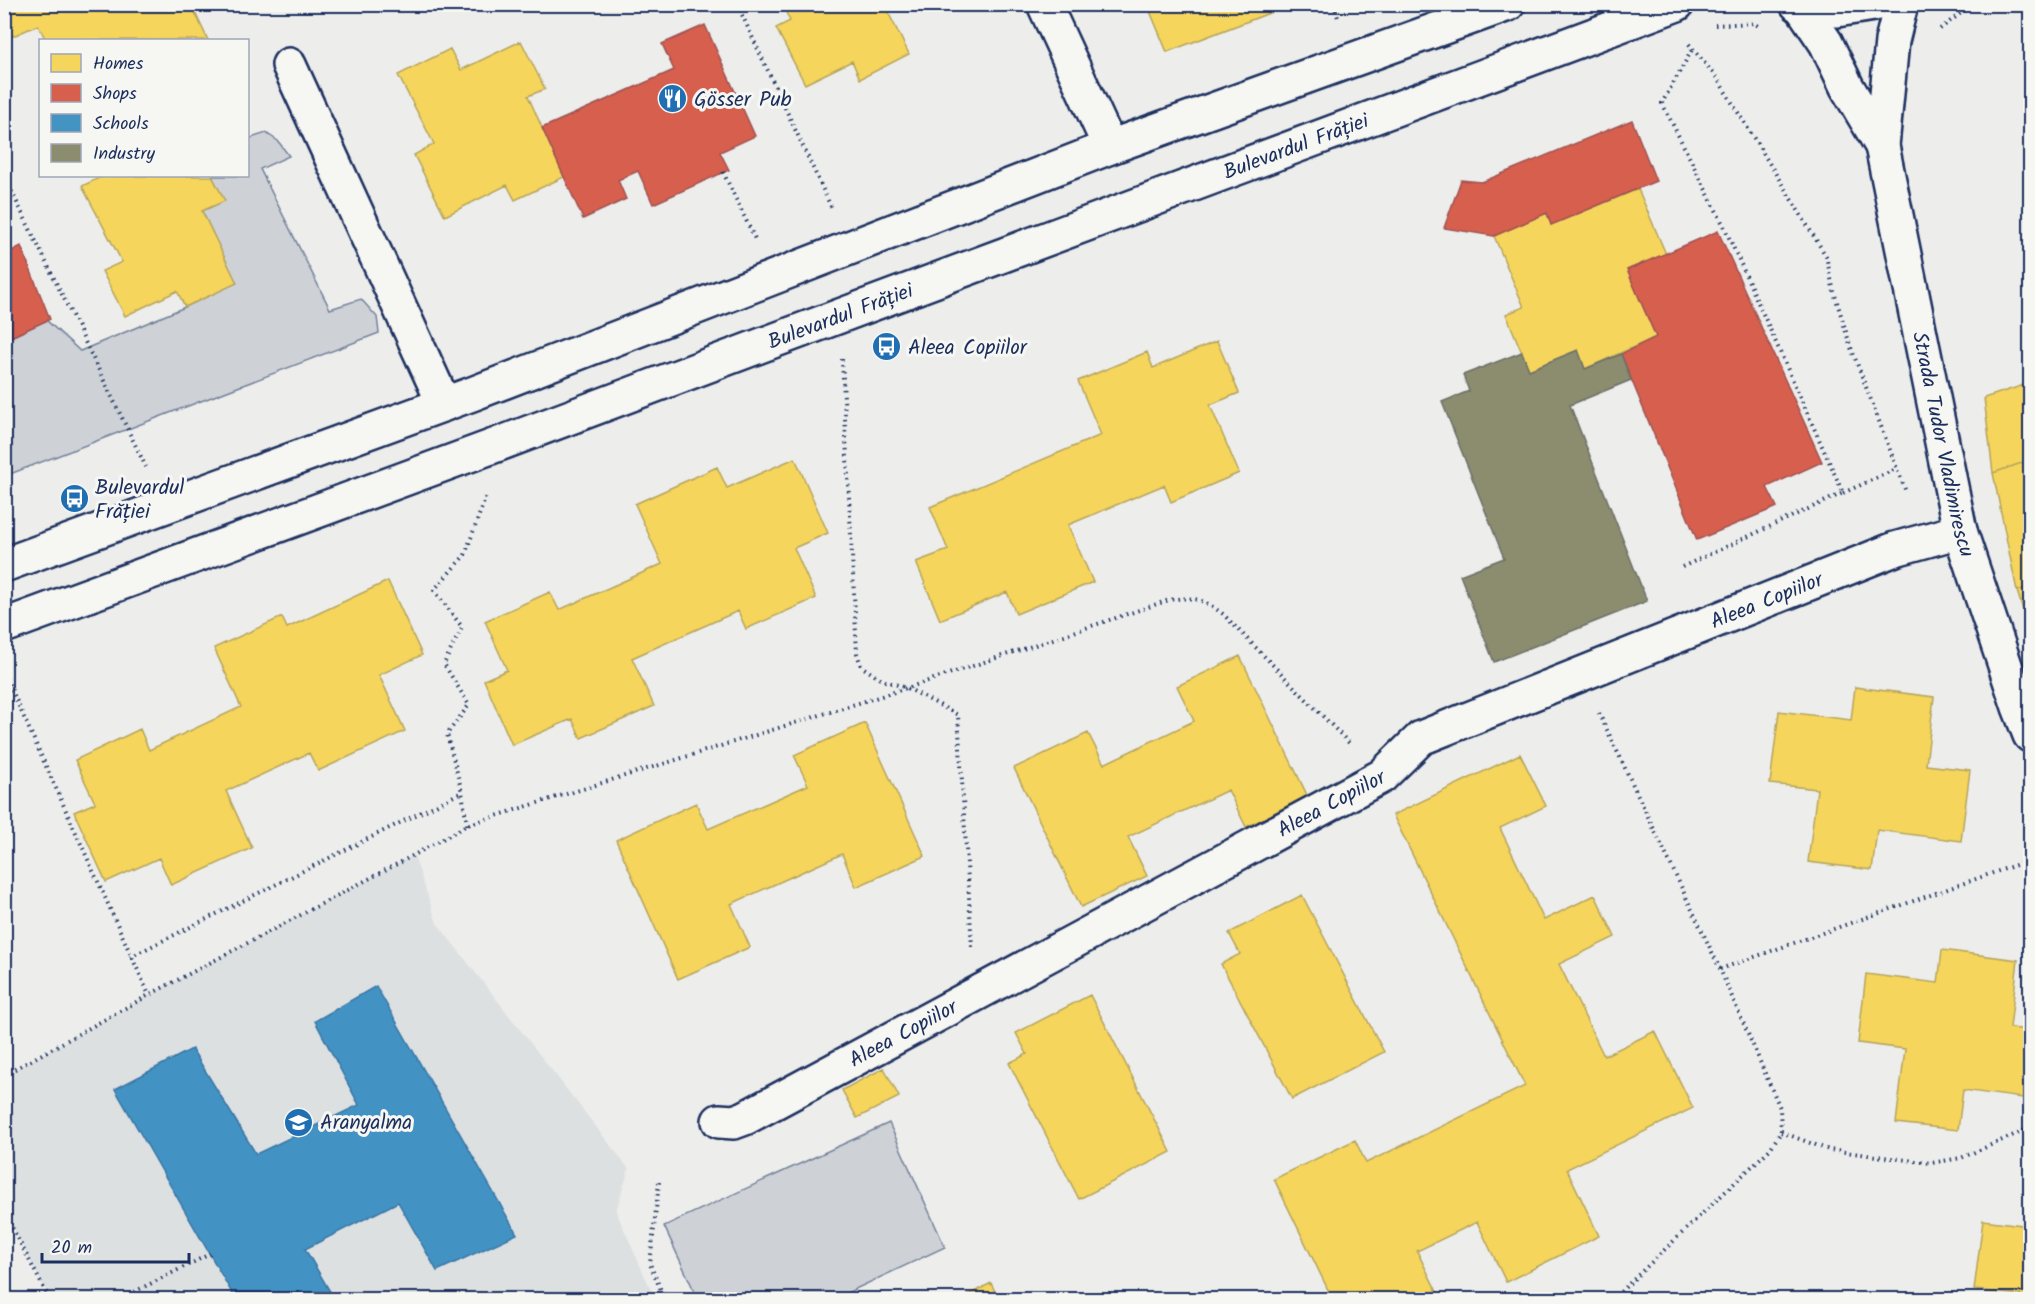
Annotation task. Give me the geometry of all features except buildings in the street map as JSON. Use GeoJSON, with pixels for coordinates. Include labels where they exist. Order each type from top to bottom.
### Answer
{"type":"FeatureCollection","features":[{"type":"Feature","properties":{"kind":"main road"},"geometry":{"type":"LineString","coordinates":[[1044,4],[1110,147]]}},
{"type":"Feature","properties":{"kind":"main road"},"geometry":{"type":"LineString","coordinates":[[4,565],[444,404],[1110,147],[1508,4]]}},
{"type":"Feature","properties":{"kind":"main road"},"geometry":{"type":"LineString","coordinates":[[1799,5],[1837,10],[1874,4]]}},
{"type":"Feature","properties":{"kind":"main road","name":"Strada Tudor Vladimirescu"},"geometry":{"type":"LineString","coordinates":[[1901,4],[1892,40],[1882,146],[1960,531],[2019,707],[2031,735]]}},
{"type":"Feature","properties":{"kind":"main road","name":"Strada Tudor Vladimirescu"},"geometry":{"type":"LineString","coordinates":[[1799,5],[1826,43],[1847,87],[1882,146]]}},
{"type":"Feature","properties":{"kind":"main road","name":"Bulevardul Frăției"},"geometry":{"type":"LineString","coordinates":[[4,626],[840,316],[1675,13]]}},
{"type":"Feature","properties":{"kind":"main road"},"geometry":{"type":"LineString","coordinates":[[289,65],[444,404]]}},
{"type":"Feature","properties":{"kind":"main road","name":"Aleea Copiilor"},"geometry":{"type":"LineString","coordinates":[[718,1121],[734,1122],[745,1118],[1382,776],[1420,738],[1874,558],[1926,539],[1960,531]]}},
{"type":"Feature","properties":{"kind":"path"},"geometry":{"type":"LineString","coordinates":[[737,4],[850,248]]}},
{"type":"Feature","properties":{"kind":"path"},"geometry":{"type":"LineString","coordinates":[[1675,13],[1754,23],[1763,29]]}},
{"type":"Feature","properties":{"kind":"path"},"geometry":{"type":"LineString","coordinates":[[1675,13],[1692,50],[1717,78],[1826,256],[1850,345],[1896,468],[1926,539]]}},
{"type":"Feature","properties":{"kind":"path"},"geometry":{"type":"LineString","coordinates":[[1692,50],[1662,103],[1723,224],[1843,493]]}},
{"type":"Feature","properties":{"kind":"path"},"geometry":{"type":"LineString","coordinates":[[723,172],[773,277]]}},
{"type":"Feature","properties":{"kind":"path"},"geometry":{"type":"LineString","coordinates":[[4,182],[10,188],[165,505]]}},
{"type":"Feature","properties":{"kind":"path"},"geometry":{"type":"LineString","coordinates":[[840,316],[857,653],[861,666],[882,680],[907,688],[957,715],[975,993]]}},
{"type":"Feature","properties":{"kind":"path"},"geometry":{"type":"LineString","coordinates":[[467,825],[462,792],[447,734],[469,705],[444,664],[462,627],[434,590],[465,555],[488,490],[474,453]]}},
{"type":"Feature","properties":{"kind":"path"},"geometry":{"type":"LineString","coordinates":[[1682,567],[1896,468]]}},
{"type":"Feature","properties":{"kind":"path"},"geometry":{"type":"LineString","coordinates":[[4,1075],[148,995],[467,825],[907,688],[1169,600],[1188,597],[1207,602],[1223,614],[1382,776]]}},
{"type":"Feature","properties":{"kind":"path"},"geometry":{"type":"LineString","coordinates":[[4,673],[148,995]]}},
{"type":"Feature","properties":{"kind":"path"},"geometry":{"type":"LineString","coordinates":[[1596,706],[1720,969],[1780,1108],[1781,1132],[1770,1149],[1612,1299]]}},
{"type":"Feature","properties":{"kind":"path"},"geometry":{"type":"LineString","coordinates":[[130,957],[462,792]]}},
{"type":"Feature","properties":{"kind":"path"},"geometry":{"type":"LineString","coordinates":[[1720,969],[2031,860]]}},
{"type":"Feature","properties":{"kind":"path"},"geometry":{"type":"LineString","coordinates":[[1781,1132],[1829,1150],[1931,1163],[1961,1158],[2031,1128]]}},
{"type":"Feature","properties":{"kind":"path"},"geometry":{"type":"LineString","coordinates":[[659,1182],[650,1264],[665,1299]]}},
{"type":"Feature","properties":{"kind":"path"},"geometry":{"type":"LineString","coordinates":[[4,1212],[50,1299]]}},
{"type":"Feature","properties":{"kind":"path"},"geometry":{"type":"LineString","coordinates":[[118,1299],[210,1254]]}},
{"type":"Feature","properties":{"kind":"shaded area"},"geometry":{"type":"Polygon","coordinates":[[[266,133],[278,141],[289,156],[260,169],[330,309],[361,299],[377,317],[379,333],[5,476],[5,340],[46,320],[80,351],[236,283],[202,211],[224,201],[212,177],[249,177],[249,139],[266,133]]]}},
{"type":"Feature","properties":{"kind":"shaded area","name":"Aranyalma"},"geometry":{"type":"Polygon","coordinates":[[[414,855],[437,923],[629,1169],[616,1211],[655,1299],[50,1299],[5,1212],[5,1075],[149,995],[414,855]]]}},
{"type":"Feature","properties":{"kind":"shaded area"},"geometry":{"type":"Polygon","coordinates":[[[889,1123],[945,1247],[834,1299],[698,1299],[664,1226],[889,1123]]]}},
{"type":"Feature","properties":{"kind":"place","name":"Gösser Pub"},"geometry":{"type":"Point","coordinates":[673,99]}},
{"type":"Feature","properties":{"kind":"place","name":"Aleea Copiilor"},"geometry":{"type":"Point","coordinates":[887,347]}},
{"type":"Feature","properties":{"kind":"place","name":"Bulevardul Frăției"},"geometry":{"type":"Point","coordinates":[74,499]}},
{"type":"Feature","properties":{"kind":"place","name":"Aranyalma"},"geometry":{"type":"Point","coordinates":[299,1122]}}]}
